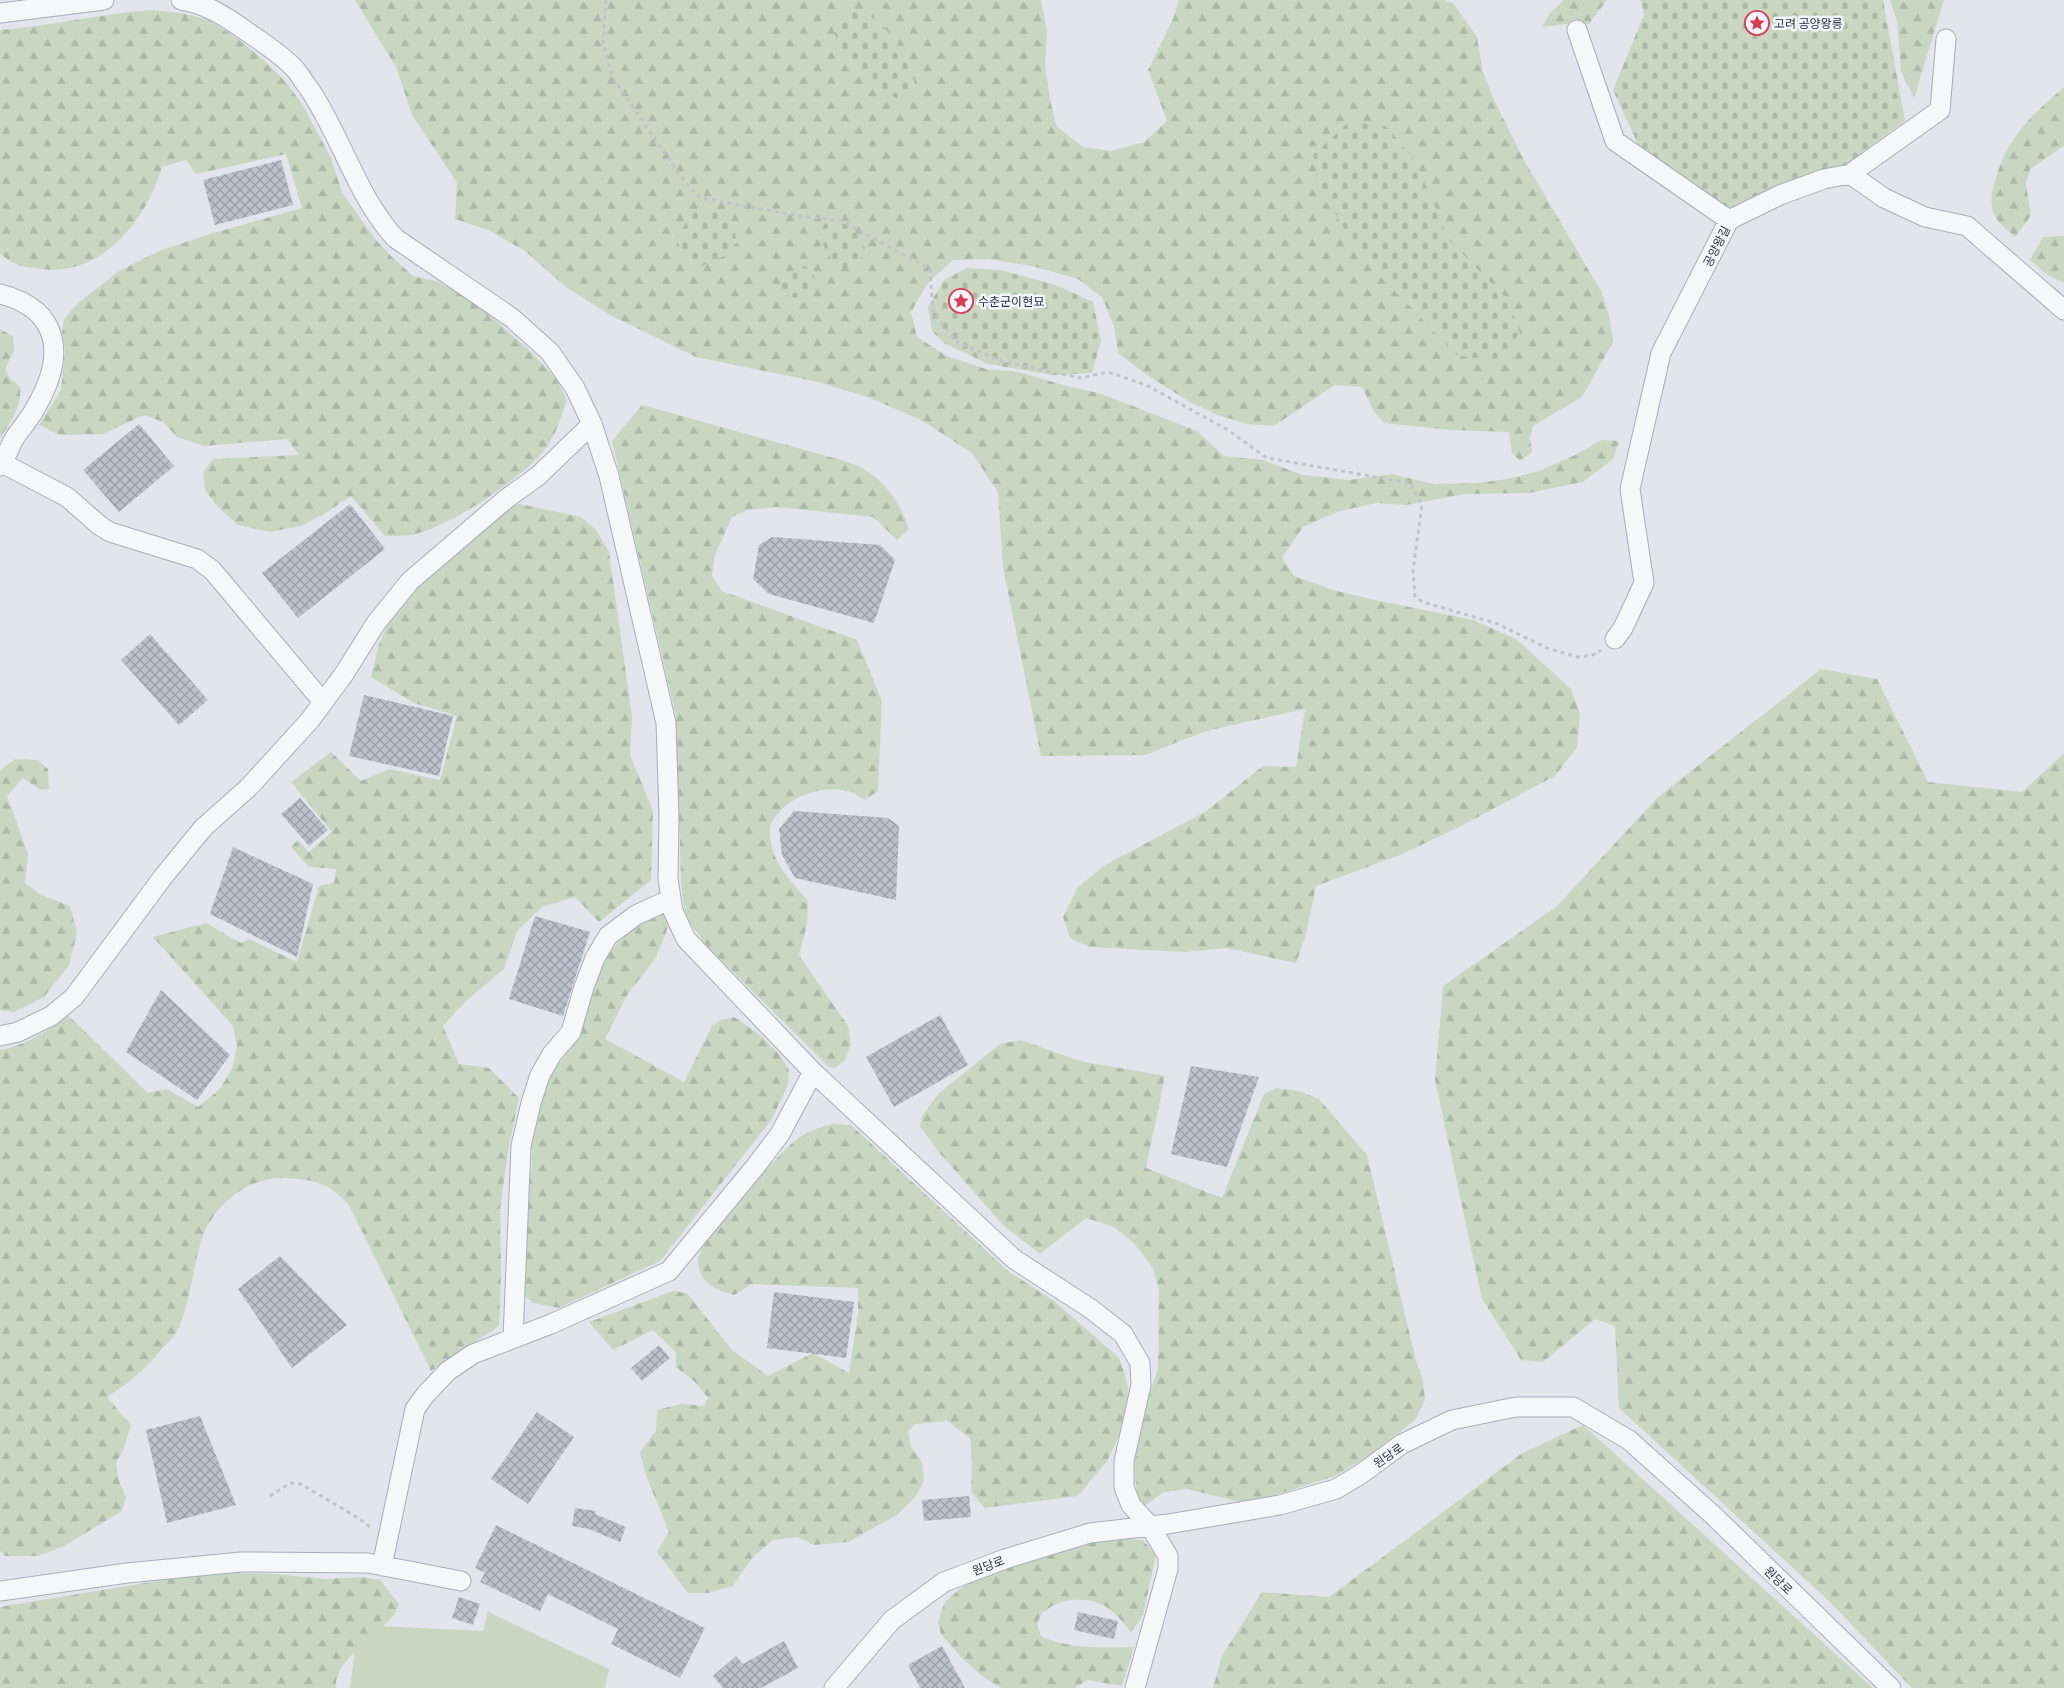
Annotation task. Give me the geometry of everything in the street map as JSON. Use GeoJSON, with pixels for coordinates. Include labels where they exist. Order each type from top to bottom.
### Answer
{"type":"FeatureCollection","features":[{"type":"Feature","properties":{"kind":"street"},"geometry":{"type":"LineString","coordinates":[[0,13],[104,0]]}},
{"type":"Feature","properties":{"kind":"street"},"geometry":{"type":"LineString","coordinates":[[181,0],[191,1],[226,17],[295,68],[315,97],[335,132],[380,222],[395,238],[512,318],[550,352],[575,388],[592,424],[609,476],[666,723],[669,816],[668,879],[673,911],[686,939],[813,1072],[1014,1259],[1091,1310],[1123,1334],[1140,1363],[1141,1385],[1124,1461],[1124,1487],[1131,1505],[1150,1526],[1168,1556],[1168,1569],[1135,1688]]}},
{"type":"Feature","properties":{"kind":"street"},"geometry":{"type":"LineString","coordinates":[[1577,30],[1615,141],[1729,220]]}},
{"type":"Feature","properties":{"kind":"street"},"geometry":{"type":"LineString","coordinates":[[1946,39],[1940,110],[1850,174],[1884,198],[1925,217],[1967,226],[2064,310]]}},
{"type":"Feature","properties":{"kind":"street","name":"공양왕길"},"geometry":{"type":"LineString","coordinates":[[1615,639],[1623,628],[1644,583],[1630,489],[1661,353],[1729,220],[1780,195],[1824,179],[1850,174]]}},
{"type":"Feature","properties":{"kind":"street"},"geometry":{"type":"LineString","coordinates":[[0,294],[15,298],[32,307],[45,318],[52,334],[55,351],[53,368],[37,406],[14,439],[1,464],[67,497],[99,525],[110,532],[198,559],[212,570],[323,702]]}},
{"type":"Feature","properties":{"kind":"street"},"geometry":{"type":"LineString","coordinates":[[0,1036],[18,1032],[51,1016],[74,997],[163,877],[202,828],[279,756],[323,702],[376,623],[410,581],[506,499],[538,476],[592,424]]}},
{"type":"Feature","properties":{"kind":"street"},"geometry":{"type":"LineString","coordinates":[[513,1338],[521,1146],[540,1075],[552,1054],[571,1032],[586,979],[595,958],[608,936],[636,915],[671,900]]}},
{"type":"Feature","properties":{"kind":"street"},"geometry":{"type":"LineString","coordinates":[[382,1566],[416,1409],[426,1394],[448,1371],[473,1354],[551,1324],[669,1271],[780,1134],[813,1072]]}},
{"type":"Feature","properties":{"kind":"street","name":"원당로"},"geometry":{"type":"LineString","coordinates":[[834,1688],[892,1620],[944,1582],[1005,1559],[1090,1533],[1150,1526],[1280,1505],[1336,1490],[1402,1444],[1452,1420],[1516,1407],[1573,1407],[1629,1440],[1714,1516],[1891,1688]]}},
{"type":"Feature","properties":{"kind":"street"},"geometry":{"type":"LineString","coordinates":[[0,1591],[127,1573],[242,1562],[368,1563],[461,1581]]}},
{"type":"Feature","properties":{"kind":"path"},"geometry":{"type":"LineString","coordinates":[[606,0],[603,45],[613,78],[681,177],[700,198],[842,221],[930,269],[933,312],[957,342],[1004,362],[1081,378],[1108,372],[1146,385],[1228,430],[1267,458],[1289,464],[1410,483],[1422,505],[1413,570],[1415,597],[1423,602],[1498,624],[1547,648],[1577,657],[1593,655],[1615,639]]}},
{"type":"Feature","properties":{"kind":"path"},"geometry":{"type":"LineString","coordinates":[[270,1496],[290,1483],[302,1484],[360,1520],[387,1545]]}},
{"type":"Feature","properties":{"kind":"green space"},"geometry":{"type":"Polygon","coordinates":[[[355,0],[1041,0],[1047,31],[1045,65],[1056,126],[1083,147],[1111,151],[1144,142],[1167,121],[1148,70],[1173,19],[1179,0],[1445,0],[1454,4],[1477,37],[1483,72],[1495,102],[1524,160],[1602,293],[1610,319],[1613,342],[1582,397],[1533,426],[1530,438],[1532,452],[1520,461],[1512,453],[1509,432],[1450,430],[1384,423],[1373,410],[1362,387],[1335,385],[1274,426],[1247,424],[1218,415],[1188,401],[1147,375],[1118,353],[1114,326],[1102,297],[1078,279],[1032,266],[987,259],[953,260],[927,284],[911,312],[917,337],[947,356],[986,369],[1019,372],[1066,386],[1099,393],[1197,431],[1224,456],[1263,460],[1303,475],[1349,480],[1392,474],[1434,484],[1476,483],[1507,479],[1539,471],[1575,455],[1602,440],[1619,441],[1613,459],[1583,482],[1529,493],[1465,494],[1406,505],[1376,503],[1337,512],[1303,527],[1282,558],[1294,576],[1333,590],[1473,620],[1516,639],[1571,689],[1580,713],[1577,747],[1555,776],[1461,826],[1400,855],[1316,886],[1305,938],[1296,963],[1226,948],[1185,952],[1089,947],[1070,938],[1063,917],[1078,887],[1105,865],[1205,812],[1263,766],[1296,767],[1305,709],[1206,731],[1145,755],[1041,756],[1003,567],[998,492],[972,453],[921,420],[870,398],[818,382],[696,357],[610,315],[566,287],[525,251],[488,230],[455,219],[457,183],[412,115],[397,69],[355,0]]]}},
{"type":"Feature","properties":{"kind":"green space"},"geometry":{"type":"Polygon","coordinates":[[[1564,0],[1607,0],[1589,24],[1542,27],[1550,13],[1564,0]]]}},
{"type":"Feature","properties":{"kind":"green space"},"geometry":{"type":"Polygon","coordinates":[[[1641,0],[1883,0],[1905,121],[1826,179],[1736,211],[1643,155],[1613,90],[1644,15],[1641,0]]]}},
{"type":"Feature","properties":{"kind":"green space"},"geometry":{"type":"Polygon","coordinates":[[[1890,0],[1944,0],[1914,98],[1901,71],[1897,21],[1890,0]]]}},
{"type":"Feature","properties":{"kind":"green space"},"geometry":{"type":"Polygon","coordinates":[[[151,10],[181,13],[207,19],[234,36],[260,57],[285,81],[302,104],[331,158],[342,192],[375,239],[413,276],[436,281],[463,295],[488,314],[531,352],[556,379],[567,400],[554,434],[543,452],[500,489],[444,523],[411,535],[385,536],[351,496],[324,514],[301,526],[270,532],[238,525],[217,506],[205,490],[203,473],[213,459],[299,455],[287,439],[204,446],[177,437],[163,422],[144,415],[103,434],[60,435],[39,425],[61,390],[65,351],[62,332],[64,319],[77,304],[119,271],[159,251],[213,233],[302,208],[286,154],[196,174],[186,160],[162,167],[155,188],[131,227],[116,243],[99,256],[79,265],[58,270],[20,266],[0,254],[0,30],[151,10]]]}},
{"type":"Feature","properties":{"kind":"green space"},"geometry":{"type":"Polygon","coordinates":[[[846,11],[869,15],[885,28],[897,46],[915,83],[899,101],[864,74],[842,53],[833,29],[835,21],[846,11]]]}},
{"type":"Feature","properties":{"kind":"green space"},"geometry":{"type":"Polygon","coordinates":[[[2064,87],[2064,146],[2030,169],[2026,184],[2031,216],[2015,237],[2000,223],[1992,209],[1991,199],[2000,165],[2022,128],[2064,87]]]}},
{"type":"Feature","properties":{"kind":"green space"},"geometry":{"type":"Polygon","coordinates":[[[1349,122],[1386,126],[1415,160],[1449,240],[1508,300],[1520,334],[1496,361],[1457,355],[1384,280],[1344,229],[1318,181],[1313,155],[1349,122]]]}},
{"type":"Feature","properties":{"kind":"green space"},"geometry":{"type":"Polygon","coordinates":[[[716,208],[731,218],[737,242],[726,255],[702,266],[691,261],[681,252],[677,235],[696,211],[716,208]]]}},
{"type":"Feature","properties":{"kind":"green space"},"geometry":{"type":"Polygon","coordinates":[[[827,221],[851,225],[866,250],[855,266],[839,269],[828,254],[818,233],[827,221]]]}},
{"type":"Feature","properties":{"kind":"green space"},"geometry":{"type":"Polygon","coordinates":[[[2064,236],[2064,283],[2046,274],[2030,260],[2043,237],[2064,236]]]}},
{"type":"Feature","properties":{"kind":"green space"},"geometry":{"type":"Polygon","coordinates":[[[806,266],[814,275],[815,287],[796,298],[779,293],[785,278],[791,271],[806,266]]]}},
{"type":"Feature","properties":{"kind":"green space"},"geometry":{"type":"Polygon","coordinates":[[[967,268],[1001,270],[1056,285],[1093,302],[1101,341],[1092,373],[1053,375],[988,364],[944,343],[932,331],[928,307],[944,280],[967,268]]]}},
{"type":"Feature","properties":{"kind":"green space"},"geometry":{"type":"Polygon","coordinates":[[[0,329],[13,336],[14,350],[5,369],[10,378],[20,387],[20,394],[15,414],[0,438],[0,329]]]}},
{"type":"Feature","properties":{"kind":"green space"},"geometry":{"type":"Polygon","coordinates":[[[642,405],[861,467],[879,481],[892,495],[909,529],[897,540],[873,517],[777,507],[747,510],[732,517],[715,555],[712,576],[722,591],[857,640],[882,701],[878,791],[865,800],[851,792],[840,790],[829,789],[806,794],[785,806],[777,815],[770,828],[771,843],[776,859],[808,901],[807,925],[799,955],[848,1026],[851,1044],[845,1060],[835,1068],[829,1067],[708,947],[687,919],[681,881],[676,716],[612,441],[642,405]]]}},
{"type":"Feature","properties":{"kind":"green space"},"geometry":{"type":"Polygon","coordinates":[[[515,503],[581,517],[596,530],[609,552],[632,717],[630,755],[653,811],[651,880],[599,922],[575,897],[542,907],[517,931],[504,969],[467,1000],[443,1026],[459,1064],[489,1068],[519,1098],[509,1146],[500,1208],[501,1275],[499,1326],[431,1371],[349,1205],[342,1198],[321,1184],[296,1179],[272,1179],[258,1182],[245,1188],[233,1195],[223,1205],[206,1228],[198,1252],[184,1312],[175,1335],[140,1372],[107,1397],[131,1425],[124,1448],[116,1463],[119,1481],[126,1497],[122,1511],[64,1546],[38,1556],[5,1556],[0,1551],[0,1050],[28,1041],[45,1032],[68,1015],[148,1093],[167,1089],[198,1107],[219,1090],[232,1069],[237,1046],[233,1026],[153,937],[206,923],[241,943],[249,939],[297,962],[319,886],[334,883],[336,869],[309,867],[291,847],[298,840],[309,852],[332,832],[291,782],[331,752],[361,781],[389,769],[440,780],[457,716],[414,703],[371,677],[379,644],[392,615],[419,583],[515,503]]]}},
{"type":"Feature","properties":{"kind":"green space"},"geometry":{"type":"Polygon","coordinates":[[[1821,669],[1877,679],[1928,782],[2022,792],[2064,753],[2064,1688],[1912,1688],[1829,1601],[1619,1408],[1615,1326],[1595,1319],[1543,1362],[1521,1360],[1482,1299],[1435,1080],[1443,986],[1556,907],[1658,797],[1821,669]]]}},
{"type":"Feature","properties":{"kind":"green space"},"geometry":{"type":"Polygon","coordinates":[[[15,759],[38,760],[48,769],[49,789],[40,790],[23,778],[7,796],[28,854],[25,883],[41,895],[70,906],[77,933],[69,965],[44,997],[14,1012],[0,1010],[0,770],[15,759]]]}},
{"type":"Feature","properties":{"kind":"green space"},"geometry":{"type":"Polygon","coordinates":[[[657,912],[669,917],[666,933],[655,959],[627,995],[605,1039],[684,1082],[712,1026],[721,1020],[734,1017],[760,1035],[779,1054],[789,1070],[788,1085],[772,1119],[660,1261],[559,1308],[533,1303],[524,1295],[523,1232],[532,1165],[532,1131],[547,1077],[567,1053],[580,1033],[594,978],[611,950],[633,928],[657,912]]]}},
{"type":"Feature","properties":{"kind":"green space"},"geometry":{"type":"Polygon","coordinates":[[[1021,1040],[1080,1061],[1165,1076],[1146,1168],[1222,1198],[1264,1094],[1276,1088],[1299,1091],[1319,1099],[1367,1155],[1416,1361],[1423,1380],[1425,1400],[1415,1420],[1373,1453],[1335,1476],[1269,1497],[1240,1502],[1187,1489],[1164,1492],[1144,1506],[1137,1495],[1134,1464],[1143,1414],[1158,1369],[1159,1291],[1153,1268],[1134,1243],[1114,1227],[1086,1218],[1040,1254],[1003,1225],[937,1150],[920,1126],[922,1116],[938,1094],[1000,1044],[1021,1040]]]}},
{"type":"Feature","properties":{"kind":"green space"},"geometry":{"type":"Polygon","coordinates":[[[832,1124],[851,1125],[1008,1271],[1054,1301],[1119,1358],[1130,1398],[1125,1423],[1107,1461],[1078,1496],[984,1508],[971,1491],[972,1463],[970,1438],[947,1421],[916,1424],[908,1431],[911,1447],[922,1462],[924,1481],[915,1497],[897,1515],[848,1542],[814,1545],[797,1537],[773,1540],[752,1558],[733,1586],[708,1593],[688,1593],[657,1552],[669,1532],[645,1473],[640,1452],[656,1431],[657,1410],[681,1404],[704,1406],[708,1398],[695,1382],[676,1367],[676,1352],[653,1330],[613,1350],[589,1322],[673,1291],[687,1293],[732,1350],[768,1376],[813,1353],[849,1373],[858,1314],[858,1288],[752,1284],[734,1295],[710,1285],[702,1276],[698,1262],[709,1237],[722,1220],[782,1153],[805,1134],[832,1124]]]}},
{"type":"Feature","properties":{"kind":"green space"},"geometry":{"type":"Polygon","coordinates":[[[1583,1425],[1873,1688],[1213,1688],[1222,1656],[1262,1592],[1329,1597],[1521,1454],[1583,1425]]]}},
{"type":"Feature","properties":{"kind":"green space"},"geometry":{"type":"Polygon","coordinates":[[[1103,1540],[1143,1540],[1156,1555],[1143,1615],[1131,1632],[1113,1612],[1089,1600],[1071,1600],[1053,1606],[1042,1613],[1037,1624],[1041,1636],[1063,1644],[1087,1647],[1134,1647],[1122,1686],[1087,1680],[1075,1688],[1001,1688],[982,1676],[963,1659],[941,1634],[938,1623],[946,1601],[961,1588],[984,1575],[1103,1540]]]}},
{"type":"Feature","properties":{"kind":"green space"},"geometry":{"type":"Polygon","coordinates":[[[231,1573],[276,1574],[325,1579],[361,1577],[380,1580],[399,1604],[391,1618],[341,1668],[336,1688],[0,1688],[0,1607],[169,1579],[231,1573]]]}},
{"type":"Feature","properties":{"kind":"green space"},"geometry":{"type":"Polygon","coordinates":[[[488,1612],[609,1669],[605,1688],[350,1688],[358,1625],[483,1631],[488,1612]]]}},
{"type":"Feature","properties":{"kind":"building"},"geometry":{"type":"Polygon","coordinates":[[[281,160],[293,205],[215,225],[203,180],[281,160]]]}},
{"type":"Feature","properties":{"kind":"building"},"geometry":{"type":"Polygon","coordinates":[[[139,424],[174,466],[119,512],[83,470],[139,424]]]}},
{"type":"Feature","properties":{"kind":"building"},"geometry":{"type":"Polygon","coordinates":[[[350,504],[385,549],[298,618],[262,573],[350,504]]]}},
{"type":"Feature","properties":{"kind":"building"},"geometry":{"type":"Polygon","coordinates":[[[772,537],[880,545],[895,560],[874,623],[769,594],[753,579],[759,545],[772,537]]]}},
{"type":"Feature","properties":{"kind":"building"},"geometry":{"type":"Polygon","coordinates":[[[150,634],[208,700],[179,725],[121,660],[150,634]]]}},
{"type":"Feature","properties":{"kind":"building"},"geometry":{"type":"Polygon","coordinates":[[[364,695],[453,716],[439,776],[349,756],[364,695]]]}},
{"type":"Feature","properties":{"kind":"building"},"geometry":{"type":"Polygon","coordinates":[[[300,798],[328,830],[309,846],[281,814],[300,798]]]}},
{"type":"Feature","properties":{"kind":"building"},"geometry":{"type":"Polygon","coordinates":[[[794,811],[888,818],[899,826],[896,900],[795,878],[782,855],[779,829],[794,811]]]}},
{"type":"Feature","properties":{"kind":"building"},"geometry":{"type":"Polygon","coordinates":[[[233,847],[313,884],[297,957],[210,914],[233,847]]]}},
{"type":"Feature","properties":{"kind":"building"},"geometry":{"type":"Polygon","coordinates":[[[535,916],[590,932],[563,1016],[509,999],[535,916]]]}},
{"type":"Feature","properties":{"kind":"building"},"geometry":{"type":"Polygon","coordinates":[[[161,990],[230,1055],[197,1100],[126,1052],[161,990]]]}},
{"type":"Feature","properties":{"kind":"building"},"geometry":{"type":"Polygon","coordinates":[[[940,1015],[968,1065],[894,1107],[866,1057],[940,1015]]]}},
{"type":"Feature","properties":{"kind":"building"},"geometry":{"type":"Polygon","coordinates":[[[1191,1066],[1259,1077],[1227,1167],[1171,1154],[1191,1066]]]}},
{"type":"Feature","properties":{"kind":"building"},"geometry":{"type":"Polygon","coordinates":[[[280,1256],[347,1325],[292,1368],[238,1289],[280,1256]]]}},
{"type":"Feature","properties":{"kind":"building"},"geometry":{"type":"Polygon","coordinates":[[[774,1292],[854,1302],[846,1358],[767,1348],[774,1292]]]}},
{"type":"Feature","properties":{"kind":"building"},"geometry":{"type":"Polygon","coordinates":[[[659,1345],[670,1358],[642,1381],[631,1368],[659,1345]]]}},
{"type":"Feature","properties":{"kind":"building"},"geometry":{"type":"Polygon","coordinates":[[[537,1412],[574,1437],[528,1504],[491,1479],[537,1412]]]}},
{"type":"Feature","properties":{"kind":"building"},"geometry":{"type":"Polygon","coordinates":[[[200,1416],[236,1505],[167,1523],[146,1430],[200,1416]]]}},
{"type":"Feature","properties":{"kind":"building"},"geometry":{"type":"Polygon","coordinates":[[[969,1496],[971,1517],[924,1521],[922,1500],[969,1496]]]}},
{"type":"Feature","properties":{"kind":"building"},"geometry":{"type":"Polygon","coordinates":[[[575,1508],[596,1511],[595,1514],[626,1527],[620,1542],[589,1529],[572,1526],[575,1508]]]}},
{"type":"Feature","properties":{"kind":"building"},"geometry":{"type":"Polygon","coordinates":[[[496,1525],[705,1628],[680,1678],[611,1644],[618,1629],[548,1594],[540,1611],[480,1582],[485,1573],[475,1568],[496,1525]]]}},
{"type":"Feature","properties":{"kind":"building"},"geometry":{"type":"Polygon","coordinates":[[[459,1597],[480,1604],[473,1625],[452,1618],[459,1597]]]}},
{"type":"Feature","properties":{"kind":"building"},"geometry":{"type":"Polygon","coordinates":[[[1078,1612],[1118,1621],[1114,1639],[1074,1630],[1078,1612]]]}},
{"type":"Feature","properties":{"kind":"building"},"geometry":{"type":"Polygon","coordinates":[[[784,1641],[798,1668],[761,1688],[723,1688],[713,1676],[736,1656],[743,1664],[784,1641]]]}},
{"type":"Feature","properties":{"kind":"building"},"geometry":{"type":"Polygon","coordinates":[[[942,1646],[965,1688],[920,1688],[908,1665],[942,1646]]]}},
{"type":"Feature","properties":{"kind":"place","name":"고려 공양왕릉"},"geometry":{"type":"Point","coordinates":[1757,23]}},
{"type":"Feature","properties":{"kind":"place","name":"수춘군이현묘"},"geometry":{"type":"Point","coordinates":[961,301]}}]}
